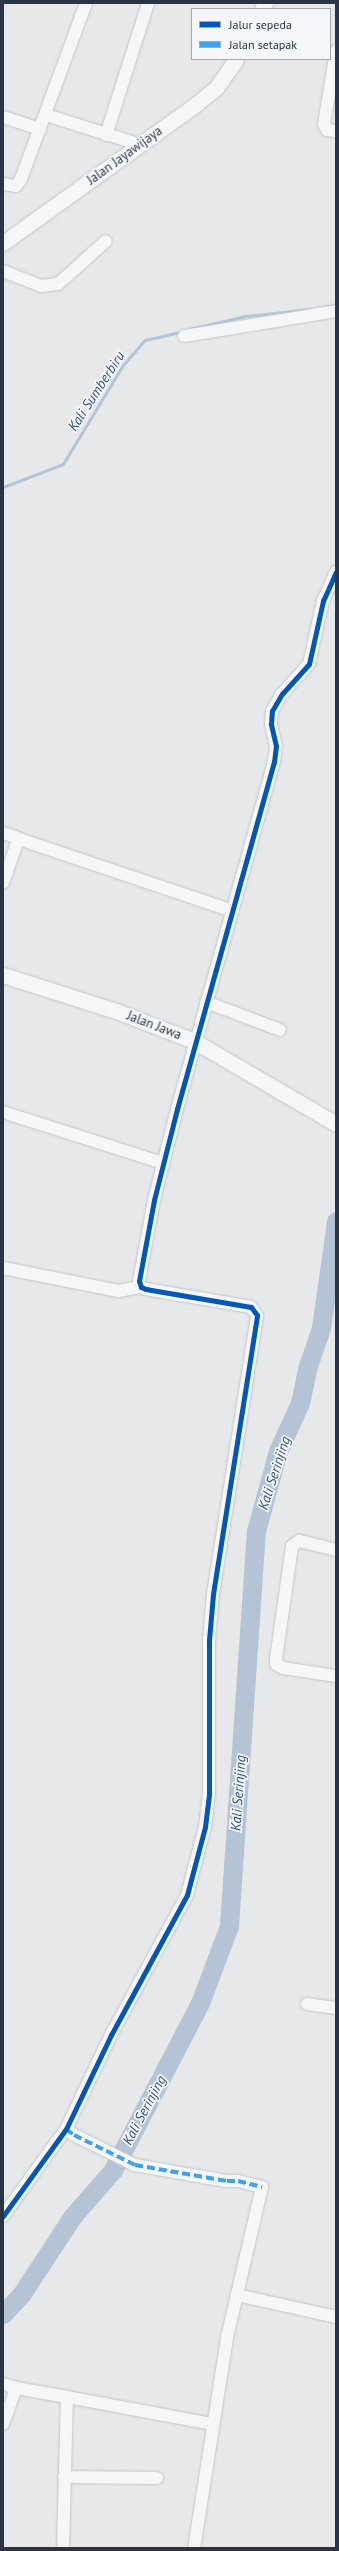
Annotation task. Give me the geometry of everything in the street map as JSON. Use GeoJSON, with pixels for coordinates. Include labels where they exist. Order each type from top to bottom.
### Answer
{"type":"FeatureCollection","features":[{"type":"Feature","properties":{"kind":"street"},"geometry":{"type":"LineString","coordinates":[[3,184],[12,186],[20,182],[46,115],[86,3]]}},
{"type":"Feature","properties":{"kind":"street"},"geometry":{"type":"LineString","coordinates":[[106,135],[148,3]]}},
{"type":"Feature","properties":{"kind":"street"},"geometry":{"type":"LineString","coordinates":[[336,51],[324,124],[327,130],[336,132]]}},
{"type":"Feature","properties":{"kind":"street","name":"Jalan Jayawijaya"},"geometry":{"type":"LineString","coordinates":[[3,243],[141,145],[216,88],[235,60]]}},
{"type":"Feature","properties":{"kind":"street"},"geometry":{"type":"LineString","coordinates":[[46,115],[141,145]]}},
{"type":"Feature","properties":{"kind":"street"},"geometry":{"type":"LineString","coordinates":[[3,117],[40,129]]}},
{"type":"Feature","properties":{"kind":"street"},"geometry":{"type":"LineString","coordinates":[[3,271],[41,286],[58,284],[106,241]]}},
{"type":"Feature","properties":{"kind":"street"},"geometry":{"type":"LineString","coordinates":[[184,336],[336,312]]}},
{"type":"Feature","properties":{"kind":"street"},"geometry":{"type":"LineString","coordinates":[[141,1287],[143,1251],[163,1163],[194,1041],[233,911],[276,754],[271,724],[272,711],[282,694],[309,664],[321,608],[336,572]]}},
{"type":"Feature","properties":{"kind":"street"},"geometry":{"type":"LineString","coordinates":[[3,833],[233,911]]}},
{"type":"Feature","properties":{"kind":"street"},"geometry":{"type":"LineString","coordinates":[[3,883],[17,843],[16,838]]}},
{"type":"Feature","properties":{"kind":"street","name":"Jalan Jawa"},"geometry":{"type":"LineString","coordinates":[[3,975],[116,1011],[194,1041],[336,1124]]}},
{"type":"Feature","properties":{"kind":"street"},"geometry":{"type":"LineString","coordinates":[[206,1002],[280,1030]]}},
{"type":"Feature","properties":{"kind":"street"},"geometry":{"type":"LineString","coordinates":[[3,1112],[163,1163]]}},
{"type":"Feature","properties":{"kind":"street"},"geometry":{"type":"LineString","coordinates":[[3,1268],[118,1291],[141,1287],[251,1307],[257,1315],[213,1594],[209,1640],[209,1793],[205,1827],[187,1895],[111,2035],[70,2132],[3,2216]]}},
{"type":"Feature","properties":{"kind":"street"},"geometry":{"type":"LineString","coordinates":[[336,1550],[299,1542],[292,1546],[276,1664],[283,1668],[336,1676]]}},
{"type":"Feature","properties":{"kind":"street"},"geometry":{"type":"LineString","coordinates":[[307,2004],[336,2008]]}},
{"type":"Feature","properties":{"kind":"street"},"geometry":{"type":"LineString","coordinates":[[70,2132],[135,2165],[227,2181],[238,2181],[262,2187],[237,2295],[213,2424],[194,2548]]}},
{"type":"Feature","properties":{"kind":"street"},"geometry":{"type":"LineString","coordinates":[[237,2295],[336,2317]]}},
{"type":"Feature","properties":{"kind":"street"},"geometry":{"type":"LineString","coordinates":[[3,2384],[16,2388],[213,2424]]}},
{"type":"Feature","properties":{"kind":"street"},"geometry":{"type":"LineString","coordinates":[[3,2424],[16,2388]]}},
{"type":"Feature","properties":{"kind":"street"},"geometry":{"type":"LineString","coordinates":[[63,2548],[67,2397]]}},
{"type":"Feature","properties":{"kind":"street"},"geometry":{"type":"LineString","coordinates":[[64,2477],[157,2478]]}},
{"type":"Feature","properties":{"kind":"waterway","name":"Kali Sumberbiru"},"geometry":{"type":"LineString","coordinates":[[324,307],[336,305]]}},
{"type":"Feature","properties":{"kind":"waterway","name":"Kali Sumberbiru"},"geometry":{"type":"LineString","coordinates":[[190,329],[246,316],[311,309]]}},
{"type":"Feature","properties":{"kind":"waterway","name":"Kali Sumberbiru"},"geometry":{"type":"LineString","coordinates":[[3,487],[63,464],[123,365],[145,340],[183,331]]}},
{"type":"Feature","properties":{"kind":"waterway","name":"Kali Serinjing"},"geometry":{"type":"LineString","coordinates":[[3,2314],[21,2295],[72,2217],[113,2170],[200,2003],[229,1926],[256,1531],[278,1451],[300,1403],[307,1369],[321,1328],[336,1221]]}},
{"type":"Feature","properties":{"kind":"marked path"},"geometry":{"type":"LineString","coordinates":[[66,2129],[74,2135],[135,2165],[227,2181],[238,2181],[262,2187]]}},
{"type":"Feature","properties":{"kind":"cycle path"},"geometry":{"type":"LineString","coordinates":[[3,2216],[66,2129],[111,2035],[187,1895],[205,1827],[209,1793],[209,1640],[213,1594],[257,1315],[251,1307],[146,1289],[141,1287],[139,1281],[154,1200],[177,1109],[274,762],[276,746],[271,724],[272,711],[282,694],[309,664],[323,601],[336,572]]}}]}
